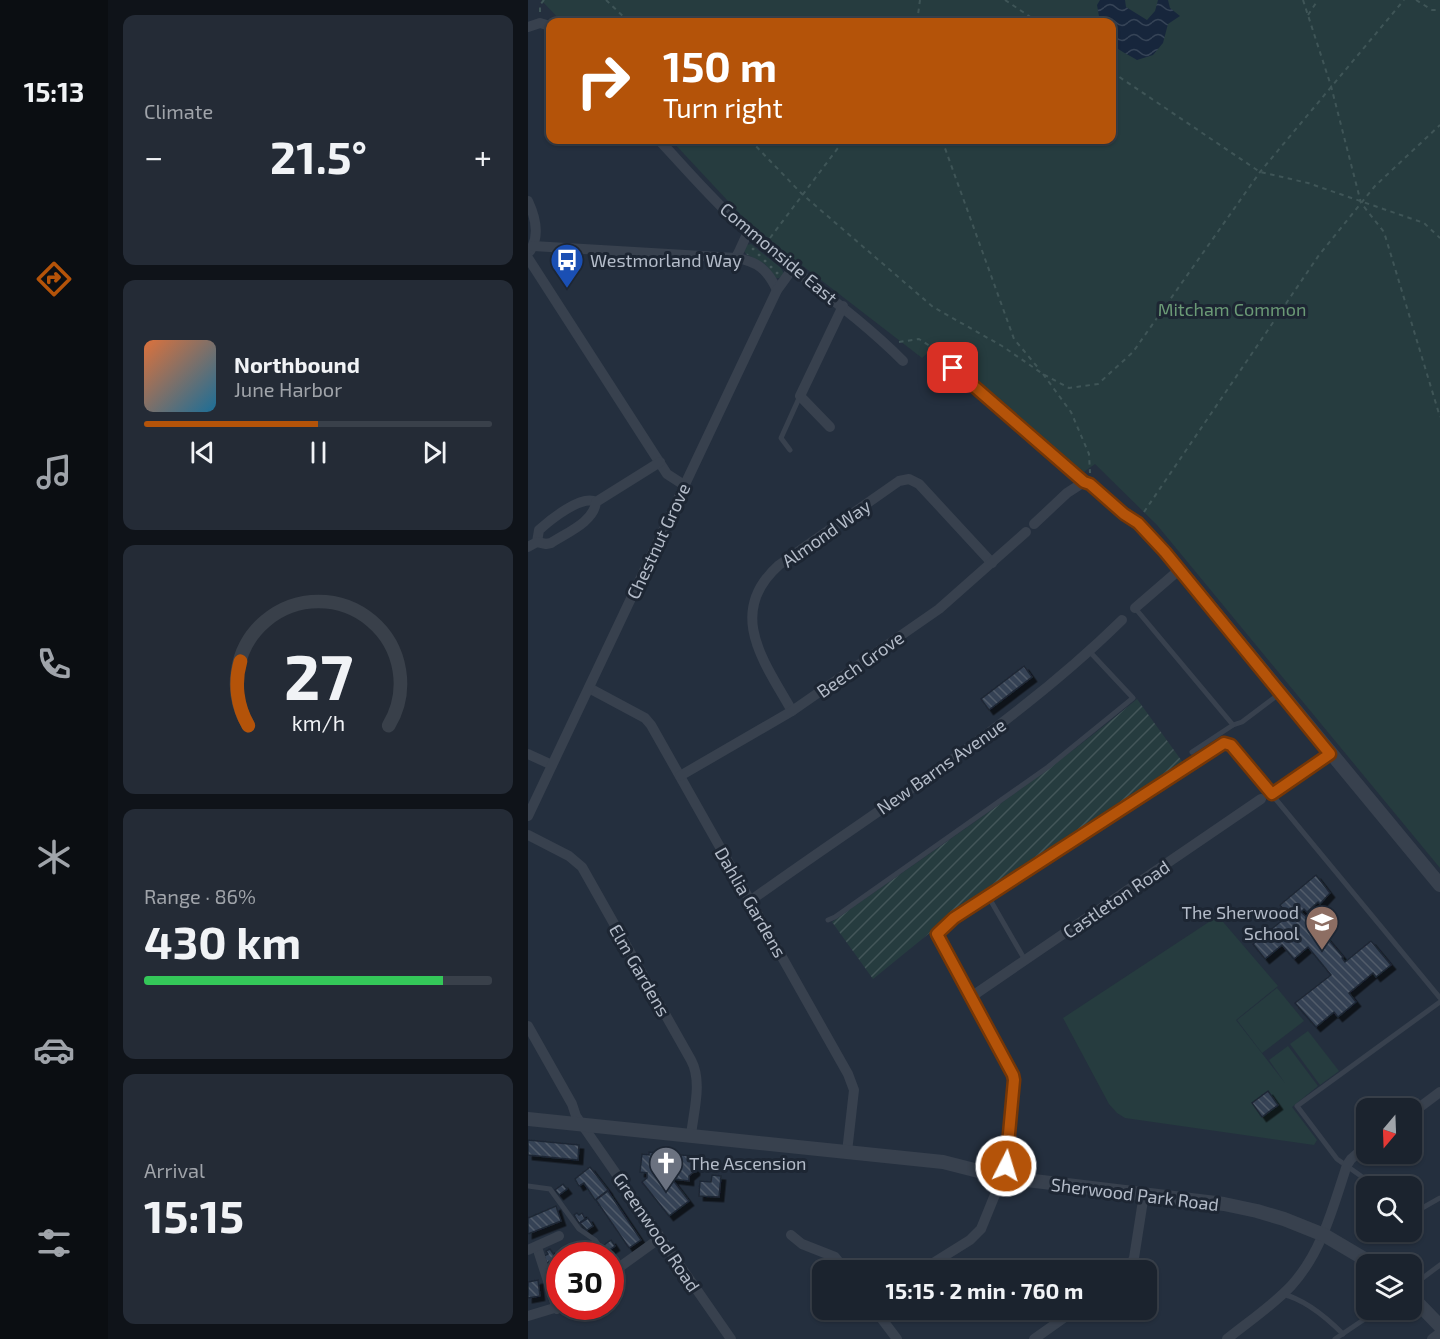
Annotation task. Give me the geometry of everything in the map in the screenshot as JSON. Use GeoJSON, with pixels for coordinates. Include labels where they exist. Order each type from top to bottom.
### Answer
{"type":"FeatureCollection","features":[{"type":"Feature","properties":{"kind":"street"},"geometry":{"type":"LineString","coordinates":[[528,27],[545,25]]}},
{"type":"Feature","properties":{"kind":"street","name":"Commonside East"},"geometry":{"type":"LineString","coordinates":[[663,144],[748,232],[843,306],[903,361]]}},
{"type":"Feature","properties":{"kind":"street"},"geometry":{"type":"LineString","coordinates":[[528,201],[536,232],[531,250],[736,258],[756,263],[765,270],[777,290]]}},
{"type":"Feature","properties":{"kind":"street"},"geometry":{"type":"LineString","coordinates":[[736,258],[748,232]]}},
{"type":"Feature","properties":{"kind":"street"},"geometry":{"type":"LineString","coordinates":[[528,258],[660,462],[671,477],[684,485]]}},
{"type":"Feature","properties":{"kind":"street","name":"Chestnut Grove"},"geometry":{"type":"LineString","coordinates":[[528,816],[777,290],[793,268]]}},
{"type":"Feature","properties":{"kind":"street"},"geometry":{"type":"LineString","coordinates":[[830,428],[800,396],[843,306]]}},
{"type":"Feature","properties":{"kind":"street"},"geometry":{"type":"LineString","coordinates":[[596,502],[595,508],[587,519],[551,543],[532,544],[539,530],[580,501],[596,502],[660,462]]}},
{"type":"Feature","properties":{"kind":"street","name":"Almond Way"},"geometry":{"type":"LineString","coordinates":[[792,711],[762,659],[753,629],[755,601],[767,577],[779,565],[899,481],[909,479],[919,483],[992,563]]}},
{"type":"Feature","properties":{"kind":"street"},"geometry":{"type":"LineString","coordinates":[[1087,483],[1138,523],[1440,885]]}},
{"type":"Feature","properties":{"kind":"street","name":"Beech Grove"},"geometry":{"type":"LineString","coordinates":[[680,776],[792,711],[945,605],[1067,493],[1087,483]]}},
{"type":"Feature","properties":{"kind":"street"},"geometry":{"type":"LineString","coordinates":[[1135,608],[1179,570]]}},
{"type":"Feature","properties":{"kind":"street","name":"New Barns Avenue"},"geometry":{"type":"LineString","coordinates":[[750,901],[1010,718],[1090,652],[1122,620]]}},
{"type":"Feature","properties":{"kind":"street","name":"Dahlia Gardens"},"geometry":{"type":"LineString","coordinates":[[589,688],[645,718],[651,725],[852,1082],[854,1097],[847,1152]]}},
{"type":"Feature","properties":{"kind":"street"},"geometry":{"type":"LineString","coordinates":[[528,754],[552,765]]}},
{"type":"Feature","properties":{"kind":"street"},"geometry":{"type":"LineString","coordinates":[[1272,794],[1330,754]]}},
{"type":"Feature","properties":{"kind":"street","name":"Castleton Road"},"geometry":{"type":"LineString","coordinates":[[971,997],[1261,799]]}},
{"type":"Feature","properties":{"kind":"street","name":"Elm Gardens"},"geometry":{"type":"LineString","coordinates":[[528,835],[569,856],[582,867],[691,1060],[697,1080],[691,1136]]}},
{"type":"Feature","properties":{"kind":"street"},"geometry":{"type":"LineString","coordinates":[[937,934],[1014,1080],[1006,1166],[1002,1177],[976,1235],[937,1260]]}},
{"type":"Feature","properties":{"kind":"street","name":"Greenwood Road"},"geometry":{"type":"LineString","coordinates":[[528,1026],[572,1104],[576,1116],[731,1339]]}},
{"type":"Feature","properties":{"kind":"street"},"geometry":{"type":"LineString","coordinates":[[1422,1106],[1440,1092]]}},
{"type":"Feature","properties":{"kind":"street","name":"Sherwood Park Road"},"geometry":{"type":"LineString","coordinates":[[528,1119],[943,1162],[1002,1177],[1144,1194],[1257,1211],[1324,1235],[1356,1254]]}},
{"type":"Feature","properties":{"kind":"street"},"geometry":{"type":"LineString","coordinates":[[1227,1339],[1282,1294],[1303,1271],[1324,1235],[1347,1166],[1356,1155]]}},
{"type":"Feature","properties":{"kind":"street"},"geometry":{"type":"LineString","coordinates":[[1133,1260],[1144,1194]]}},
{"type":"Feature","properties":{"kind":"street"},"geometry":{"type":"LineString","coordinates":[[791,1235],[802,1244],[837,1260]]}},
{"type":"Feature","properties":{"kind":"street"},"geometry":{"type":"LineString","coordinates":[[546,1278],[533,1249],[560,1236]]}},
{"type":"Feature","properties":{"kind":"street"},"geometry":{"type":"LineString","coordinates":[[624,1261],[660,1238]]}},
{"type":"Feature","properties":{"kind":"street"},"geometry":{"type":"LineString","coordinates":[[1422,1307],[1440,1326]]}},
{"type":"Feature","properties":{"kind":"street"},"geometry":{"type":"LineString","coordinates":[[528,1316],[546,1311]]}},
{"type":"Feature","properties":{"kind":"street"},"geometry":{"type":"LineString","coordinates":[[883,1320],[897,1339]]}},
{"type":"Feature","properties":{"kind":"street"},"geometry":{"type":"LineString","coordinates":[[1034,1339],[1061,1320]]}},
{"type":"Feature","properties":{"kind":"street"},"geometry":{"type":"LineString","coordinates":[[1432,1339],[1440,1333]]}},
{"type":"Feature","properties":{"kind":"lane"},"geometry":{"type":"LineString","coordinates":[[936,352],[1087,483]]}},
{"type":"Feature","properties":{"kind":"lane"},"geometry":{"type":"LineString","coordinates":[[790,450],[781,438],[800,396]]}},
{"type":"Feature","properties":{"kind":"lane"},"geometry":{"type":"LineString","coordinates":[[1135,608],[1233,725]]}},
{"type":"Feature","properties":{"kind":"lane"},"geometry":{"type":"LineString","coordinates":[[828,920],[1048,767],[1132,698],[1090,652]]}},
{"type":"Feature","properties":{"kind":"lane"},"geometry":{"type":"LineString","coordinates":[[1192,752],[1233,725],[1242,722],[1280,693]]}},
{"type":"Feature","properties":{"kind":"lane"},"geometry":{"type":"LineString","coordinates":[[937,934],[954,918],[1224,743],[1231,745],[1440,1000],[1297,1106],[1337,1159],[1361,1176]]}},
{"type":"Feature","properties":{"kind":"lane"},"geometry":{"type":"LineString","coordinates":[[988,896],[1026,960]]}},
{"type":"Feature","properties":{"kind":"lane"},"geometry":{"type":"LineString","coordinates":[[528,1186],[550,1189],[579,1229],[596,1242]]}},
{"type":"Feature","properties":{"kind":"lane"},"geometry":{"type":"LineString","coordinates":[[1422,1208],[1440,1198]]}},
{"type":"Feature","properties":{"kind":"lane"},"geometry":{"type":"LineString","coordinates":[[1422,1278],[1440,1265]]}},
{"type":"Feature","properties":{"kind":"lane"},"geometry":{"type":"LineString","coordinates":[[1282,1294],[1293,1296],[1333,1324],[1343,1334]]}},
{"type":"Feature","properties":{"kind":"lane"},"geometry":{"type":"LineString","coordinates":[[1335,1339],[1363,1320]]}},
{"type":"Feature","properties":{"kind":"path"},"geometry":{"type":"LineString","coordinates":[[544,0],[540,5],[545,25]]}},
{"type":"Feature","properties":{"kind":"path"},"geometry":{"type":"LineString","coordinates":[[606,0],[625,18]]}},
{"type":"Feature","properties":{"kind":"path"},"geometry":{"type":"LineString","coordinates":[[918,18],[920,0]]}},
{"type":"Feature","properties":{"kind":"path"},"geometry":{"type":"LineString","coordinates":[[1005,0],[1032,18]]}},
{"type":"Feature","properties":{"kind":"path"},"geometry":{"type":"LineString","coordinates":[[1303,0],[1331,86],[1361,203],[1384,232],[1440,417]]}},
{"type":"Feature","properties":{"kind":"path"},"geometry":{"type":"LineString","coordinates":[[1308,15],[1318,0]]}},
{"type":"Feature","properties":{"kind":"path"},"geometry":{"type":"LineString","coordinates":[[754,144],[802,194],[933,307],[1002,346],[1043,374],[1069,388],[1098,384],[1133,352],[1260,171],[1404,0]]}},
{"type":"Feature","properties":{"kind":"path"},"geometry":{"type":"LineString","coordinates":[[1416,0],[1432,10],[1440,10]]}},
{"type":"Feature","properties":{"kind":"path"},"geometry":{"type":"LineString","coordinates":[[1116,75],[1260,171],[1308,183],[1424,223],[1440,238]]}},
{"type":"Feature","properties":{"kind":"path"},"geometry":{"type":"LineString","coordinates":[[1138,523],[1319,255],[1375,186],[1440,125]]}},
{"type":"Feature","properties":{"kind":"path"},"geometry":{"type":"LineString","coordinates":[[765,245],[841,144]]}},
{"type":"Feature","properties":{"kind":"path"},"geometry":{"type":"LineString","coordinates":[[943,144],[1014,339],[1071,412],[1089,454],[1087,483]]}},
{"type":"Feature","properties":{"kind":"path"},"geometry":{"type":"LineString","coordinates":[[891,348],[901,340],[919,339],[928,343],[936,352]]}},
{"type":"Feature","properties":{"kind":"green space","name":"Mitcham Common"},"geometry":{"type":"Polygon","coordinates":[[[541,0],[1440,0],[1440,868],[1157,525],[1095,464],[1084,472],[1021,425],[935,347],[922,358],[782,250],[741,215],[675,144],[1116,144],[1116,18],[558,18],[541,0]]]}},
{"type":"Feature","properties":{"kind":"green space"},"geometry":{"type":"Polygon","coordinates":[[[751,244],[781,268],[784,274],[775,278],[765,264],[746,254],[744,251],[747,245],[751,244]]]}},
{"type":"Feature","properties":{"kind":"green space"},"geometry":{"type":"Polygon","coordinates":[[[1137,699],[1184,764],[948,918],[873,979],[832,922],[1025,786],[1137,699]]]}},
{"type":"Feature","properties":{"kind":"green space"},"geometry":{"type":"Polygon","coordinates":[[[1218,916],[1278,986],[1236,1020],[1285,1083],[1269,1060],[1288,1046],[1318,1086],[1292,1107],[1317,1140],[1314,1145],[1125,1118],[1109,1104],[1063,1018],[1218,916]]]}},
{"type":"Feature","properties":{"kind":"green space"},"geometry":{"type":"Polygon","coordinates":[[[1277,988],[1304,1021],[1262,1053],[1237,1020],[1277,988]]]}},
{"type":"Feature","properties":{"kind":"green space"},"geometry":{"type":"Polygon","coordinates":[[[1308,1031],[1339,1071],[1320,1085],[1290,1044],[1308,1031]]]}},
{"type":"Feature","properties":{"kind":"water"},"geometry":{"type":"Polygon","coordinates":[[[1100,0],[1125,0],[1126,7],[1147,20],[1155,11],[1158,0],[1168,0],[1170,8],[1180,16],[1168,24],[1163,43],[1153,55],[1137,60],[1116,47],[1116,18],[1099,18],[1097,5],[1100,0]]]}},
{"type":"Feature","properties":{"kind":"building"},"geometry":{"type":"Polygon","coordinates":[[[1024,666],[1032,677],[989,710],[981,699],[1024,666]]]}},
{"type":"Feature","properties":{"kind":"building"},"geometry":{"type":"Polygon","coordinates":[[[1316,875],[1330,893],[1320,904],[1318,902],[1307,912],[1304,909],[1301,912],[1311,919],[1345,962],[1371,941],[1391,965],[1376,977],[1373,973],[1349,993],[1356,1002],[1338,1017],[1334,1012],[1316,1027],[1295,1003],[1331,975],[1308,947],[1294,959],[1282,945],[1265,959],[1253,944],[1289,915],[1280,905],[1316,875]]]}},
{"type":"Feature","properties":{"kind":"building"},"geometry":{"type":"Polygon","coordinates":[[[1268,1091],[1278,1105],[1262,1117],[1252,1103],[1268,1091]]]}},
{"type":"Feature","properties":{"kind":"building"},"geometry":{"type":"Polygon","coordinates":[[[528,1140],[579,1145],[578,1160],[528,1155],[528,1140]]]}},
{"type":"Feature","properties":{"kind":"building","name":"The Ascension"},"geometry":{"type":"Polygon","coordinates":[[[649,1152],[692,1156],[691,1160],[695,1165],[695,1171],[689,1176],[689,1181],[672,1179],[689,1201],[669,1216],[642,1182],[647,1178],[647,1173],[640,1172],[642,1154],[649,1155],[649,1152]]]}},
{"type":"Feature","properties":{"kind":"building"},"geometry":{"type":"Polygon","coordinates":[[[590,1167],[608,1190],[595,1200],[584,1183],[579,1186],[575,1179],[590,1167]]]}},
{"type":"Feature","properties":{"kind":"building"},"geometry":{"type":"Polygon","coordinates":[[[712,1175],[721,1176],[719,1197],[699,1196],[700,1181],[711,1182],[712,1175]]]}},
{"type":"Feature","properties":{"kind":"building"},"geometry":{"type":"Polygon","coordinates":[[[563,1184],[567,1189],[559,1195],[555,1190],[563,1184]]]}},
{"type":"Feature","properties":{"kind":"building"},"geometry":{"type":"Polygon","coordinates":[[[608,1191],[641,1240],[629,1248],[596,1200],[608,1191]]]}},
{"type":"Feature","properties":{"kind":"building"},"geometry":{"type":"Polygon","coordinates":[[[556,1206],[561,1221],[528,1234],[528,1218],[556,1206]]]}},
{"type":"Feature","properties":{"kind":"building"},"geometry":{"type":"Polygon","coordinates":[[[577,1213],[579,1215],[582,1213],[585,1219],[579,1223],[574,1215],[577,1213]]]}},
{"type":"Feature","properties":{"kind":"building"},"geometry":{"type":"Polygon","coordinates":[[[588,1218],[593,1226],[587,1230],[580,1223],[588,1218]]]}},
{"type":"Feature","properties":{"kind":"building"},"geometry":{"type":"Polygon","coordinates":[[[538,1280],[540,1296],[528,1298],[528,1282],[538,1280]]]}},
{"type":"Feature","properties":{"kind":"place","name":"Westmorland Way"},"geometry":{"type":"Point","coordinates":[567,289]}},
{"type":"Feature","properties":{"kind":"place","name":"The Sherwood School"},"geometry":{"type":"Point","coordinates":[1322,951]}},
{"type":"Feature","properties":{"kind":"place","name":"The Ascension"},"geometry":{"type":"Point","coordinates":[666,1192]}},
{"type":"Feature","properties":{"kind":"route"},"geometry":{"type":"LineString","coordinates":[[953,368],[1084,482],[1090,484],[1124,514],[1138,523],[1165,552],[1330,754],[1272,794],[1231,745],[1224,743],[954,918],[937,934],[1013,1075],[1006,1166]]}}]}
